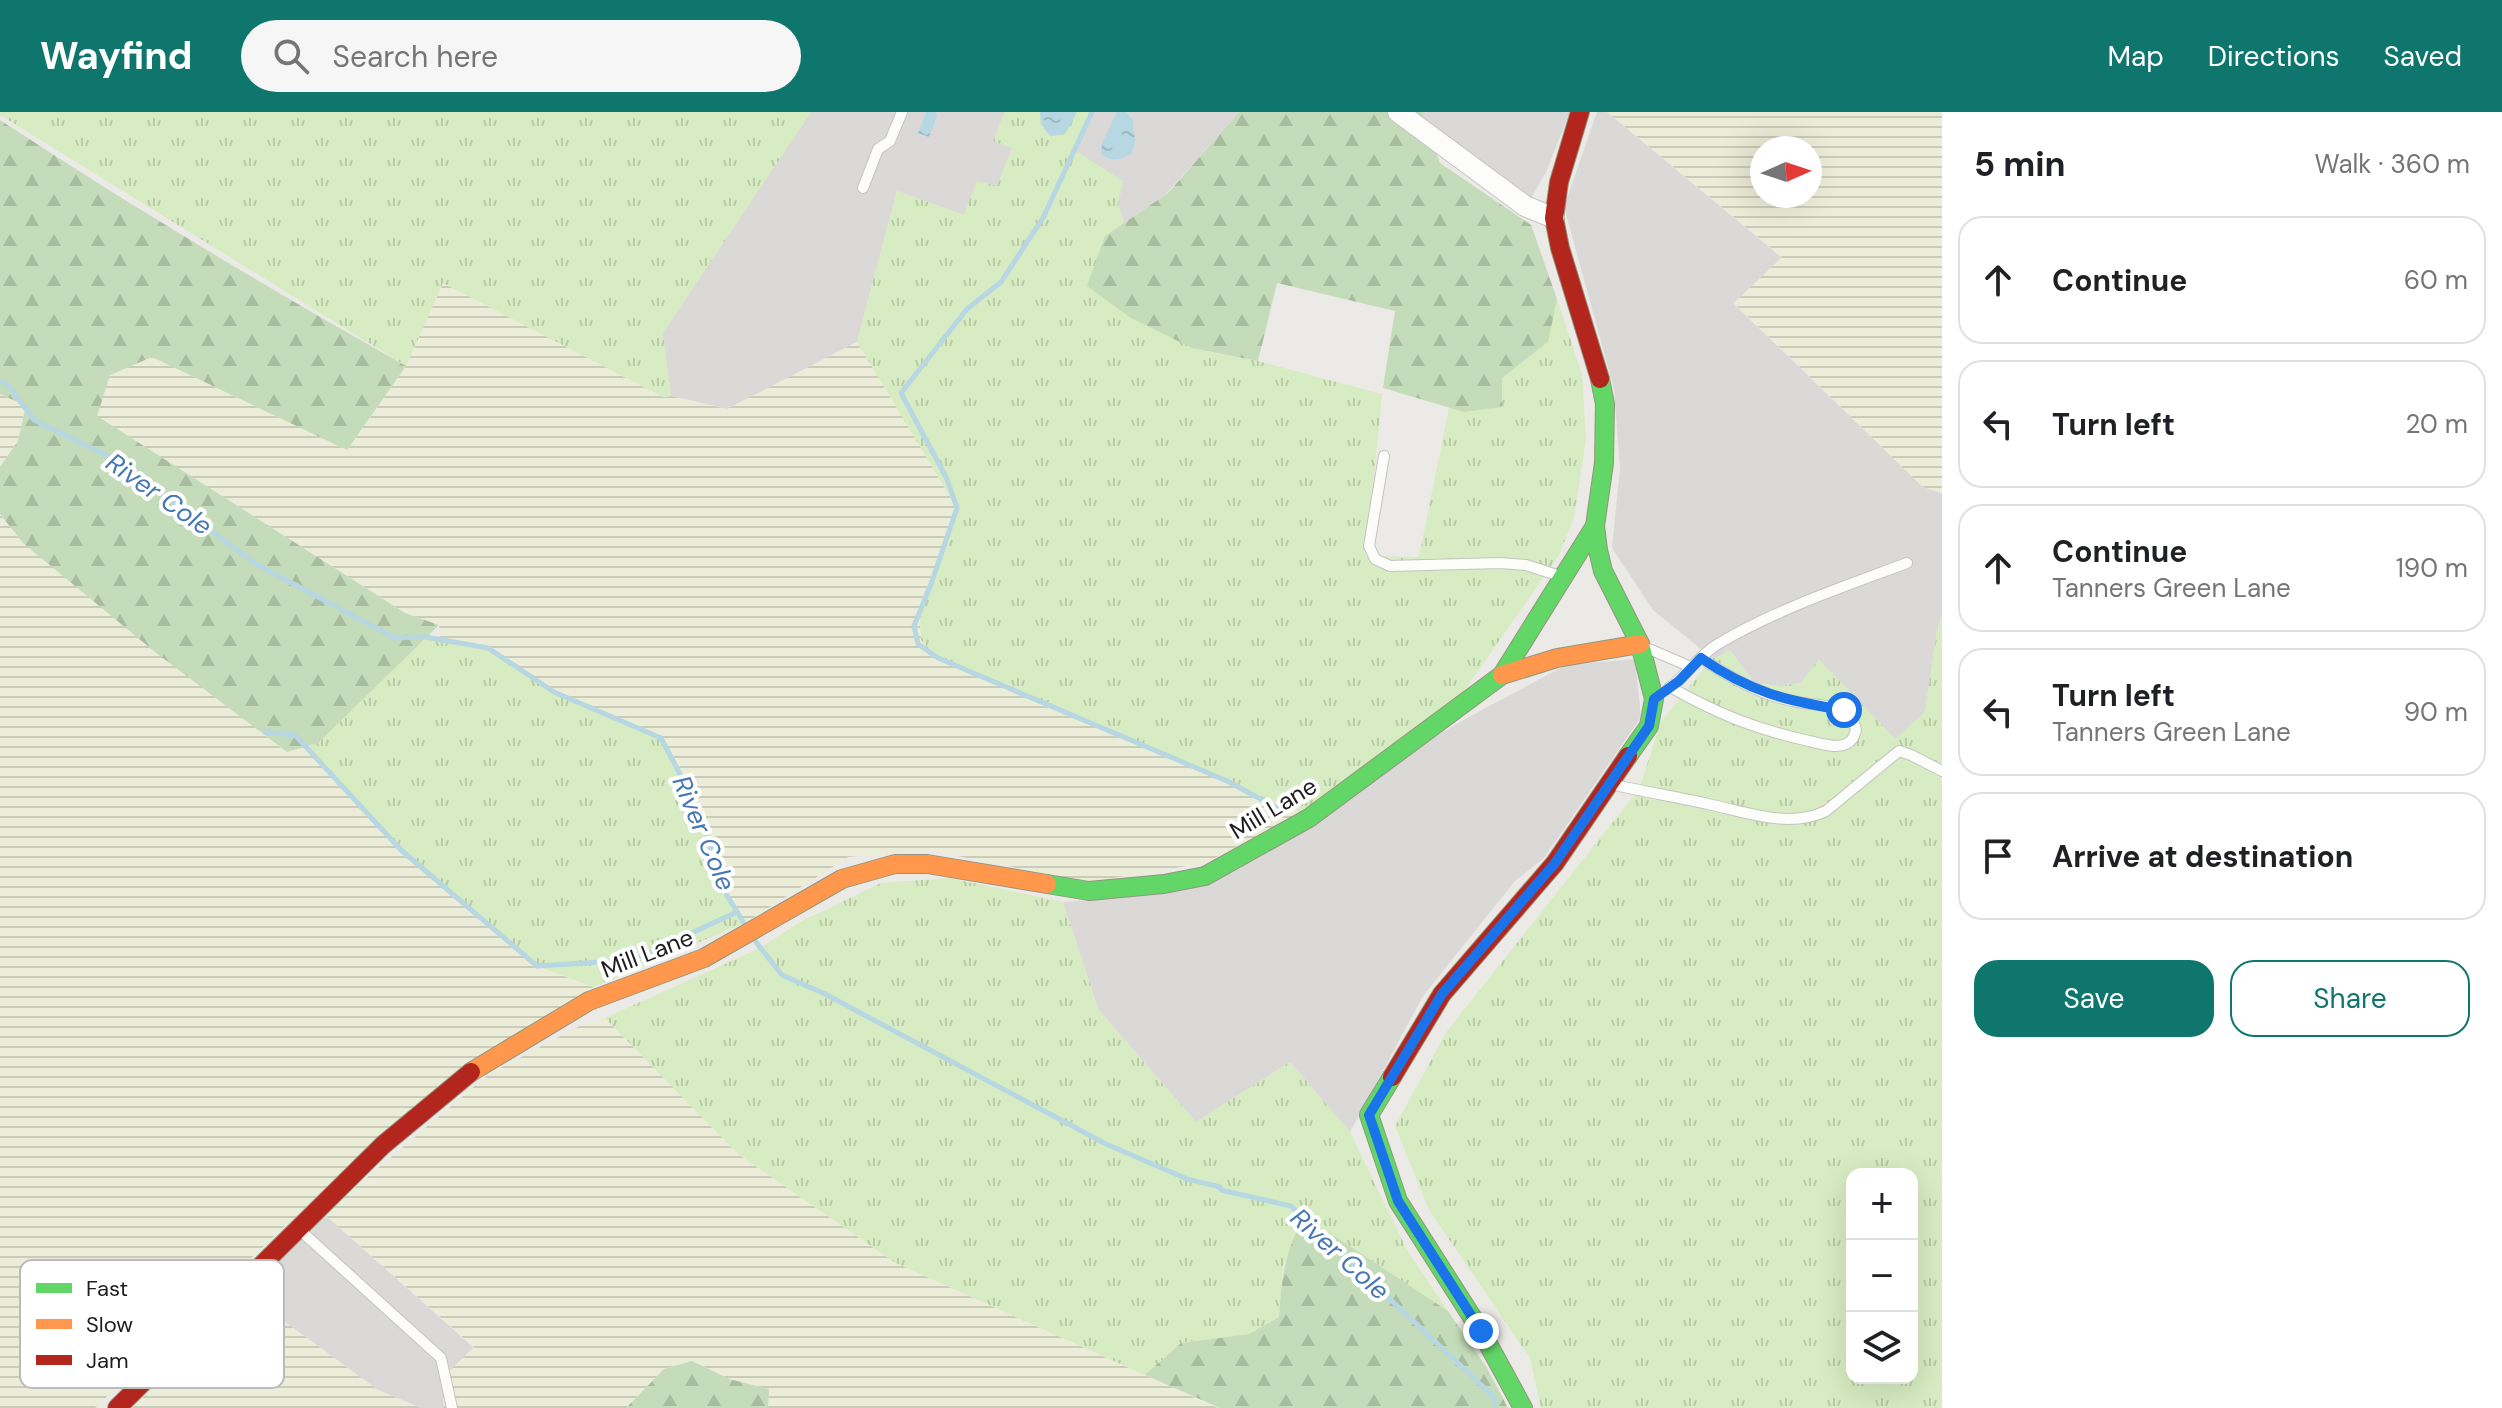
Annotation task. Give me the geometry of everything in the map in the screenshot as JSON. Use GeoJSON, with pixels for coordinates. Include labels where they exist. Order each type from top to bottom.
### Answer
{"type":"FeatureCollection","features":[{"type":"Feature","properties":{"kind":"street"},"geometry":{"type":"LineString","coordinates":[[1398,112],[1525,206],[1554,218]]}},
{"type":"Feature","properties":{"kind":"street"},"geometry":{"type":"LineString","coordinates":[[1523,1408],[1481,1331],[1398,1201],[1369,1115],[1442,994],[1555,863],[1649,726],[1654,699],[1640,644],[1603,571],[1595,526],[1604,463],[1605,404],[1554,218],[1559,182],[1580,112]]}},
{"type":"Feature","properties":{"kind":"street","name":"Mill Lane"},"geometry":{"type":"LineString","coordinates":[[1502,675],[1595,526]]}},
{"type":"Feature","properties":{"kind":"street","name":"Mill Lane"},"geometry":{"type":"LineString","coordinates":[[265,1260],[383,1145],[477,1067],[589,1001],[704,958],[842,879],[895,864],[927,864],[1089,891],[1164,884],[1205,876],[1309,818],[1502,675],[1557,658],[1640,644]]}},
{"type":"Feature","properties":{"kind":"street","name":"Mill Lane"},"geometry":{"type":"LineString","coordinates":[[117,1408],[137,1388]]}},
{"type":"Feature","properties":{"kind":"lane"},"geometry":{"type":"LineString","coordinates":[[863,188],[878,149],[890,141],[902,112]]}},
{"type":"Feature","properties":{"kind":"lane"},"geometry":{"type":"LineString","coordinates":[[1384,456],[1369,546],[1375,559],[1390,566],[1526,565],[1561,577]]}},
{"type":"Feature","properties":{"kind":"lane"},"geometry":{"type":"LineString","coordinates":[[1654,699],[1715,645],[1782,612],[1907,563]]}},
{"type":"Feature","properties":{"kind":"lane"},"geometry":{"type":"LineString","coordinates":[[1640,644],[1691,667]]}},
{"type":"Feature","properties":{"kind":"lane"},"geometry":{"type":"LineString","coordinates":[[1670,687],[1718,714],[1747,725],[1842,746],[1852,740],[1856,730],[1852,718],[1844,710],[1790,701],[1764,693],[1701,658]]}},
{"type":"Feature","properties":{"kind":"lane"},"geometry":{"type":"LineString","coordinates":[[1609,784],[1733,812],[1795,818],[1826,811],[1899,751],[1942,771]]}},
{"type":"Feature","properties":{"kind":"lane"},"geometry":{"type":"LineString","coordinates":[[298,1227],[441,1358],[452,1408]]}},
{"type":"Feature","properties":{"kind":"shaded area"},"geometry":{"type":"Polygon","coordinates":[[[811,112],[1005,112],[993,141],[1013,148],[997,186],[964,215],[897,191],[857,342],[728,409],[671,396],[662,333],[811,112]]]}},
{"type":"Feature","properties":{"kind":"shaded area"},"geometry":{"type":"Polygon","coordinates":[[[1090,112],[1239,112],[1165,195],[1124,223],[1118,206],[1073,150],[1090,112]]]}},
{"type":"Feature","properties":{"kind":"shaded area"},"geometry":{"type":"Polygon","coordinates":[[[1423,112],[1570,112],[1546,172],[1528,204],[1427,128],[1423,112]]]}},
{"type":"Feature","properties":{"kind":"shaded area"},"geometry":{"type":"Polygon","coordinates":[[[1597,112],[1607,112],[1782,258],[1734,304],[1923,487],[1942,493],[1942,615],[1925,713],[1895,739],[1819,660],[1801,683],[1780,686],[1754,683],[1730,650],[1712,658],[1653,610],[1612,548],[1620,468],[1614,389],[1564,207],[1597,112]]]}},
{"type":"Feature","properties":{"kind":"shaded area"},"geometry":{"type":"Polygon","coordinates":[[[1635,659],[1641,717],[1544,858],[1515,881],[1423,996],[1350,1132],[1290,1062],[1196,1122],[1098,1009],[1063,902],[1166,894],[1467,718],[1566,665],[1635,659]]]}},
{"type":"Feature","properties":{"kind":"shaded area"},"geometry":{"type":"Polygon","coordinates":[[[324,1214],[474,1348],[442,1378],[444,1408],[421,1408],[378,1390],[284,1321],[284,1260],[280,1260],[324,1214]]]}},
{"type":"Feature","properties":{"kind":"green space"},"geometry":{"type":"Polygon","coordinates":[[[0,112],[811,112],[663,333],[671,396],[663,397],[443,283],[406,366],[0,115],[0,112]]]}},
{"type":"Feature","properties":{"kind":"green space"},"geometry":{"type":"Polygon","coordinates":[[[1005,112],[1090,112],[1074,150],[1123,181],[1118,206],[1124,223],[1105,236],[1196,349],[1258,361],[1382,394],[1366,556],[1419,557],[1449,408],[1464,412],[1548,342],[1557,299],[1582,374],[1586,439],[1574,518],[1559,555],[1460,697],[1302,813],[938,658],[921,640],[920,619],[957,508],[857,342],[897,191],[964,215],[977,181],[997,186],[1012,148],[993,141],[1005,112]]]}},
{"type":"Feature","properties":{"kind":"green space"},"geometry":{"type":"Polygon","coordinates":[[[1239,112],[1423,112],[1440,163],[1531,225],[1557,299],[1548,342],[1502,378],[1502,407],[1464,412],[1383,388],[1395,311],[1277,283],[1258,361],[1192,348],[1131,318],[1087,286],[1105,236],[1168,193],[1239,112]]]}},
{"type":"Feature","properties":{"kind":"green space"},"geometry":{"type":"Polygon","coordinates":[[[1607,112],[1942,112],[1942,493],[1923,487],[1734,303],[1782,257],[1607,112]]]}},
{"type":"Feature","properties":{"kind":"green space"},"geometry":{"type":"Polygon","coordinates":[[[0,120],[201,246],[406,366],[347,450],[152,357],[110,375],[97,416],[405,613],[439,625],[318,743],[287,752],[155,652],[23,543],[0,514],[0,467],[18,441],[26,406],[0,394],[0,120]]]}},
{"type":"Feature","properties":{"kind":"green space"},"geometry":{"type":"Polygon","coordinates":[[[443,283],[663,397],[671,396],[727,409],[857,342],[957,508],[920,619],[921,640],[939,658],[1302,813],[1205,863],[1088,882],[927,850],[848,857],[745,923],[720,884],[701,814],[661,738],[554,692],[488,648],[440,641],[439,625],[405,613],[96,416],[110,375],[152,357],[347,450],[406,366],[443,283]]]}},
{"type":"Feature","properties":{"kind":"green space"},"geometry":{"type":"Polygon","coordinates":[[[0,394],[26,406],[18,441],[0,467],[0,394]]]}},
{"type":"Feature","properties":{"kind":"green space"},"geometry":{"type":"Polygon","coordinates":[[[0,514],[23,543],[286,752],[305,747],[401,850],[537,966],[593,987],[285,1226],[250,1260],[20,1260],[20,1388],[116,1388],[95,1408],[0,1408],[0,514]]]}},
{"type":"Feature","properties":{"kind":"green space"},"geometry":{"type":"Polygon","coordinates":[[[1942,615],[1942,1408],[1541,1408],[1530,1358],[1429,1210],[1395,1126],[1447,1031],[1639,789],[1661,722],[1712,658],[1730,650],[1754,683],[1780,686],[1801,683],[1819,659],[1895,739],[1925,712],[1942,615]]]}},
{"type":"Feature","properties":{"kind":"green space"},"geometry":{"type":"Polygon","coordinates":[[[426,637],[488,648],[554,692],[661,738],[701,814],[720,884],[745,923],[593,987],[537,966],[401,850],[305,747],[318,743],[426,637]]]}},
{"type":"Feature","properties":{"kind":"green space"},"geometry":{"type":"Polygon","coordinates":[[[949,878],[1063,902],[1098,1009],[1196,1122],[1290,1062],[1350,1132],[1406,1248],[1448,1311],[1304,1216],[1283,1266],[1279,1317],[1249,1334],[1181,1343],[1145,1375],[894,1262],[738,1154],[605,1018],[760,948],[800,922],[881,883],[949,878]]]}},
{"type":"Feature","properties":{"kind":"green space"},"geometry":{"type":"Polygon","coordinates":[[[605,1018],[738,1154],[894,1262],[1218,1408],[768,1408],[768,1389],[729,1379],[692,1361],[664,1369],[626,1408],[444,1408],[442,1378],[474,1347],[324,1214],[489,1074],[585,1023],[605,1018]]]}},
{"type":"Feature","properties":{"kind":"green space"},"geometry":{"type":"Polygon","coordinates":[[[1304,1216],[1448,1311],[1487,1368],[1508,1408],[1220,1408],[1145,1375],[1181,1343],[1249,1334],[1279,1317],[1285,1265],[1304,1216]]]}},
{"type":"Feature","properties":{"kind":"green space"},"geometry":{"type":"Polygon","coordinates":[[[284,1321],[378,1390],[421,1408],[132,1408],[152,1388],[284,1388],[284,1321]]]}},
{"type":"Feature","properties":{"kind":"green space"},"geometry":{"type":"Polygon","coordinates":[[[692,1361],[729,1379],[769,1389],[768,1408],[626,1408],[664,1369],[692,1361]]]}},
{"type":"Feature","properties":{"kind":"water"},"geometry":{"type":"Polygon","coordinates":[[[926,112],[936,112],[937,116],[929,137],[918,133],[926,112]]]}},
{"type":"Feature","properties":{"kind":"water"},"geometry":{"type":"Polygon","coordinates":[[[1040,112],[1077,112],[1065,134],[1050,136],[1041,124],[1040,112]]]}},
{"type":"Feature","properties":{"kind":"water"},"geometry":{"type":"Polygon","coordinates":[[[1117,112],[1126,112],[1133,120],[1135,141],[1132,153],[1112,159],[1101,154],[1102,143],[1117,112]]]}},
{"type":"Feature","properties":{"kind":"waterway"},"geometry":{"type":"LineString","coordinates":[[1092,112],[1043,218],[1001,282],[967,309],[901,393],[947,479],[957,508],[914,626],[918,644],[938,658],[1227,781],[1281,810]]}},
{"type":"Feature","properties":{"kind":"waterway","name":"River Cole"},"geometry":{"type":"LineString","coordinates":[[0,381],[8,385],[34,420],[114,459],[256,564],[395,638],[426,637],[488,648],[554,692],[661,738],[701,814],[720,884],[744,923]]}},
{"type":"Feature","properties":{"kind":"waterway"},"geometry":{"type":"LineString","coordinates":[[265,732],[295,735],[401,850],[537,966],[601,962],[620,966],[737,912]]}},
{"type":"Feature","properties":{"kind":"waterway","name":"River Cole"},"geometry":{"type":"LineString","coordinates":[[756,942],[782,975],[825,994],[1106,1144],[1187,1179],[1291,1206],[1493,1396],[1496,1408]]}},
{"type":"Feature","properties":{"kind":"traffic: fast"},"geometry":{"type":"LineString","coordinates":[[1600,379],[1605,404],[1604,463],[1595,526],[1598,550],[1603,571],[1640,644],[1654,699],[1649,726],[1628,756]]}},
{"type":"Feature","properties":{"kind":"traffic: fast"},"geometry":{"type":"LineString","coordinates":[[1047,884],[1089,891],[1164,884],[1205,876],[1309,818],[1502,675],[1595,526]]}},
{"type":"Feature","properties":{"kind":"traffic: fast"},"geometry":{"type":"LineString","coordinates":[[1392,1077],[1369,1115],[1398,1201],[1481,1331],[1523,1408]]}},
{"type":"Feature","properties":{"kind":"traffic: slow"},"geometry":{"type":"LineString","coordinates":[[1502,675],[1557,658],[1640,644]]}},
{"type":"Feature","properties":{"kind":"traffic: slow"},"geometry":{"type":"LineString","coordinates":[[471,1072],[589,1001],[704,958],[842,879],[895,864],[927,864],[1047,884]]}},
{"type":"Feature","properties":{"kind":"traffic: jam"},"geometry":{"type":"LineString","coordinates":[[1580,112],[1559,182],[1554,218],[1560,248],[1600,379]]}},
{"type":"Feature","properties":{"kind":"traffic: jam"},"geometry":{"type":"LineString","coordinates":[[1392,1077],[1442,994],[1555,863],[1628,756]]}},
{"type":"Feature","properties":{"kind":"traffic: jam"},"geometry":{"type":"LineString","coordinates":[[267,1260],[383,1145],[471,1072]]}},
{"type":"Feature","properties":{"kind":"traffic: jam"},"geometry":{"type":"LineString","coordinates":[[117,1408],[137,1388]]}},
{"type":"Feature","properties":{"kind":"route"},"geometry":{"type":"LineString","coordinates":[[1481,1331],[1398,1201],[1369,1115],[1442,994],[1555,863],[1649,726],[1654,699],[1679,681],[1701,658],[1764,693],[1790,701],[1844,710]]}}]}
